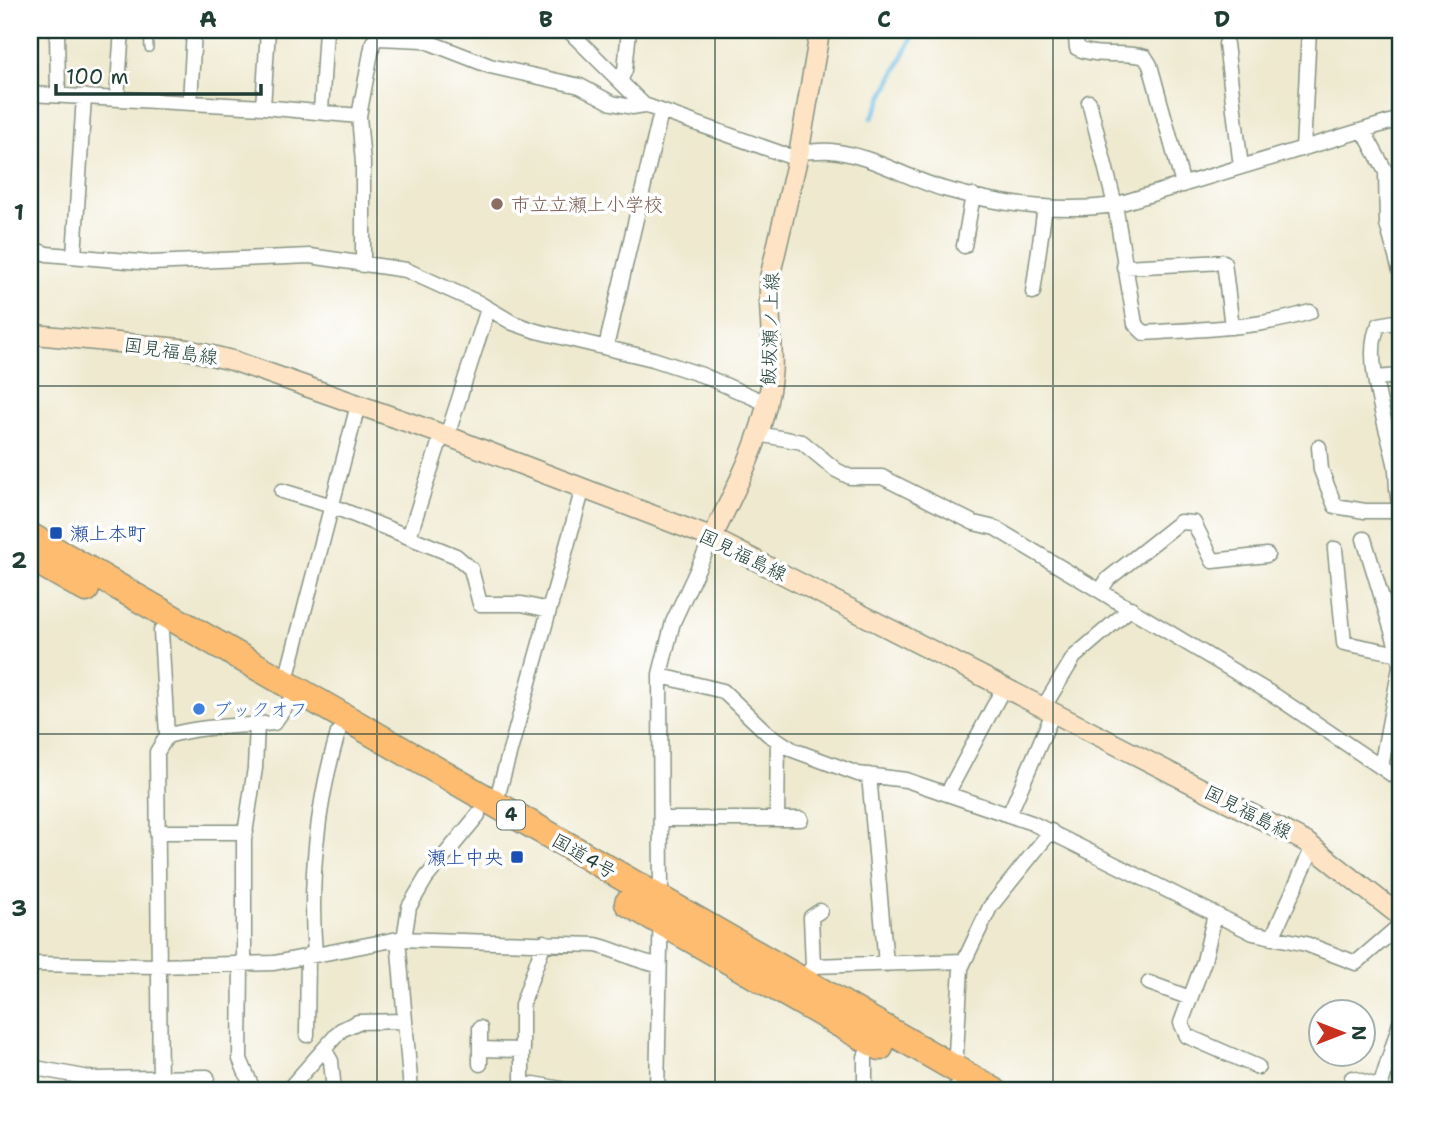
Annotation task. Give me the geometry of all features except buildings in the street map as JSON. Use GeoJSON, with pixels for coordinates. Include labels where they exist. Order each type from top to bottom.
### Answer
{"type":"FeatureCollection","features":[{"type":"Feature","properties":{"kind":"highway","name":"国道4号"},"geometry":{"type":"LineString","coordinates":[[30,536],[287,694],[661,911],[871,1042],[955,1086],[994,1091]]}},
{"type":"Feature","properties":{"kind":"highway","name":"国道4号"},"geometry":{"type":"LineString","coordinates":[[30,557],[160,631],[287,694],[338,733],[487,810]]}},
{"type":"Feature","properties":{"kind":"highway","name":"国道4号"},"geometry":{"type":"LineString","coordinates":[[661,911],[808,974],[955,1086]]}},
{"type":"Feature","properties":{"kind":"main road","name":"飯坂瀬ノ上線"},"geometry":{"type":"LineString","coordinates":[[712,538],[758,434],[766,403],[773,353],[768,296],[770,276],[798,155],[820,30]]}},
{"type":"Feature","properties":{"kind":"main road","name":"国見福島線"},"geometry":{"type":"LineString","coordinates":[[30,334],[210,355],[445,435],[712,538],[1313,847],[1400,916]]}},
{"type":"Feature","properties":{"kind":"street"},"geometry":{"type":"LineString","coordinates":[[57,30],[58,95]]}},
{"type":"Feature","properties":{"kind":"street"},"geometry":{"type":"LineString","coordinates":[[117,98],[122,30]]}},
{"type":"Feature","properties":{"kind":"street"},"geometry":{"type":"LineString","coordinates":[[190,102],[194,30]]}},
{"type":"Feature","properties":{"kind":"street"},"geometry":{"type":"LineString","coordinates":[[263,107],[268,30]]}},
{"type":"Feature","properties":{"kind":"street"},"geometry":{"type":"LineString","coordinates":[[321,111],[326,30]]}},
{"type":"Feature","properties":{"kind":"street"},"geometry":{"type":"LineString","coordinates":[[568,30],[644,106]]}},
{"type":"Feature","properties":{"kind":"street"},"geometry":{"type":"LineString","coordinates":[[620,81],[625,70],[629,30]]}},
{"type":"Feature","properties":{"kind":"street"},"geometry":{"type":"LineString","coordinates":[[1075,30],[1077,48],[1086,53],[1132,53],[1145,57],[1150,65],[1183,185]]}},
{"type":"Feature","properties":{"kind":"street"},"geometry":{"type":"LineString","coordinates":[[1303,149],[1309,30]]}},
{"type":"Feature","properties":{"kind":"street"},"geometry":{"type":"LineString","coordinates":[[363,265],[363,163],[359,116],[374,36],[423,40],[490,66],[580,86],[612,103],[632,107],[644,106],[798,155],[831,151],[877,163],[942,188],[1045,207],[1078,209],[1115,205],[1400,119]]}},
{"type":"Feature","properties":{"kind":"street"},"geometry":{"type":"LineString","coordinates":[[1226,44],[1241,167]]}},
{"type":"Feature","properties":{"kind":"street"},"geometry":{"type":"LineString","coordinates":[[30,94],[190,102],[359,116]]}},
{"type":"Feature","properties":{"kind":"street"},"geometry":{"type":"LineString","coordinates":[[74,256],[84,96]]}},
{"type":"Feature","properties":{"kind":"street"},"geometry":{"type":"LineString","coordinates":[[1089,102],[1115,205],[1135,324],[1144,333],[1232,327],[1275,321],[1310,312]]}},
{"type":"Feature","properties":{"kind":"street"},"geometry":{"type":"LineString","coordinates":[[606,347],[661,112]]}},
{"type":"Feature","properties":{"kind":"street"},"geometry":{"type":"LineString","coordinates":[[1363,130],[1385,172],[1387,224],[1400,271]]}},
{"type":"Feature","properties":{"kind":"street"},"geometry":{"type":"LineString","coordinates":[[964,246],[973,195]]}},
{"type":"Feature","properties":{"kind":"street"},"geometry":{"type":"LineString","coordinates":[[1033,292],[1045,207]]}},
{"type":"Feature","properties":{"kind":"street"},"geometry":{"type":"LineString","coordinates":[[30,248],[47,254],[178,263],[245,257],[310,256],[406,270],[536,331],[606,347],[702,375],[766,403]]}},
{"type":"Feature","properties":{"kind":"street"},"geometry":{"type":"LineString","coordinates":[[1124,267],[1224,262],[1232,327]]}},
{"type":"Feature","properties":{"kind":"street"},"geometry":{"type":"LineString","coordinates":[[409,537],[488,309]]}},
{"type":"Feature","properties":{"kind":"street"},"geometry":{"type":"LineString","coordinates":[[1319,447],[1321,470],[1335,506],[1365,511],[1400,509],[1396,496],[1396,467],[1375,378],[1375,332],[1379,325],[1400,321]]}},
{"type":"Feature","properties":{"kind":"street"},"geometry":{"type":"LineString","coordinates":[[1375,378],[1400,376]]}},
{"type":"Feature","properties":{"kind":"street"},"geometry":{"type":"LineString","coordinates":[[167,736],[204,726],[274,723],[287,694],[358,405]]}},
{"type":"Feature","properties":{"kind":"street"},"geometry":{"type":"LineString","coordinates":[[758,434],[802,442],[836,470],[850,477],[882,477],[974,523],[995,528],[1277,697],[1400,780]]}},
{"type":"Feature","properties":{"kind":"street"},"geometry":{"type":"LineString","coordinates":[[411,1091],[401,939],[410,906],[426,878],[487,810],[549,610],[583,488]]}},
{"type":"Feature","properties":{"kind":"street"},"geometry":{"type":"LineString","coordinates":[[282,491],[332,506],[456,556],[471,569],[480,604],[522,604],[549,610]]}},
{"type":"Feature","properties":{"kind":"street"},"geometry":{"type":"LineString","coordinates":[[1101,590],[1108,579],[1180,522],[1194,523],[1213,561],[1267,555]]}},
{"type":"Feature","properties":{"kind":"street"},"geometry":{"type":"LineString","coordinates":[[657,1091],[661,911],[661,676],[673,622],[712,538]]}},
{"type":"Feature","properties":{"kind":"street"},"geometry":{"type":"LineString","coordinates":[[1364,539],[1399,654],[1381,767]]}},
{"type":"Feature","properties":{"kind":"street"},"geometry":{"type":"LineString","coordinates":[[1335,549],[1344,643],[1399,654]]}},
{"type":"Feature","properties":{"kind":"street"},"geometry":{"type":"LineString","coordinates":[[1009,815],[1048,710],[1073,657],[1131,608]]}},
{"type":"Feature","properties":{"kind":"street"},"geometry":{"type":"LineString","coordinates":[[160,631],[167,736],[157,751],[160,1085]]}},
{"type":"Feature","properties":{"kind":"street"},"geometry":{"type":"LineString","coordinates":[[661,676],[723,691],[793,750],[850,771],[906,780],[1051,831],[1253,933],[1306,944],[1356,963],[1400,925]]}},
{"type":"Feature","properties":{"kind":"street"},"geometry":{"type":"LineString","coordinates":[[947,794],[1004,687]]}},
{"type":"Feature","properties":{"kind":"street"},"geometry":{"type":"LineString","coordinates":[[251,1085],[240,1059],[246,832],[255,768],[257,724]]}},
{"type":"Feature","properties":{"kind":"street"},"geometry":{"type":"LineString","coordinates":[[307,1035],[319,827],[330,759],[338,733]]}},
{"type":"Feature","properties":{"kind":"street"},"geometry":{"type":"LineString","coordinates":[[777,819],[778,740]]}},
{"type":"Feature","properties":{"kind":"street"},"geometry":{"type":"LineString","coordinates":[[869,775],[886,964]]}},
{"type":"Feature","properties":{"kind":"street"},"geometry":{"type":"LineString","coordinates":[[661,819],[801,819]]}},
{"type":"Feature","properties":{"kind":"street"},"geometry":{"type":"LineString","coordinates":[[955,1086],[961,968],[990,908],[1051,831]]}},
{"type":"Feature","properties":{"kind":"street"},"geometry":{"type":"LineString","coordinates":[[157,832],[246,832]]}},
{"type":"Feature","properties":{"kind":"street"},"geometry":{"type":"LineString","coordinates":[[1272,938],[1313,847]]}},
{"type":"Feature","properties":{"kind":"street"},"geometry":{"type":"LineString","coordinates":[[820,911],[811,917],[808,974],[886,964],[964,961]]}},
{"type":"Feature","properties":{"kind":"street"},"geometry":{"type":"LineString","coordinates":[[1215,914],[1205,961],[1181,1023],[1187,1036],[1258,1067]]}},
{"type":"Feature","properties":{"kind":"street"},"geometry":{"type":"LineString","coordinates":[[30,964],[157,966],[274,963],[401,939],[596,945],[612,949],[637,962],[659,965]]}},
{"type":"Feature","properties":{"kind":"street"},"geometry":{"type":"LineString","coordinates":[[544,942],[522,1004],[523,1050],[515,1089],[546,1084],[572,1091]]}},
{"type":"Feature","properties":{"kind":"street"},"geometry":{"type":"LineString","coordinates":[[1149,983],[1190,998]]}},
{"type":"Feature","properties":{"kind":"street"},"geometry":{"type":"LineString","coordinates":[[287,1091],[341,1030],[358,1022],[405,1021]]}},
{"type":"Feature","properties":{"kind":"street"},"geometry":{"type":"LineString","coordinates":[[1352,1078],[1380,1087],[1400,1023]]}},
{"type":"Feature","properties":{"kind":"street"},"geometry":{"type":"LineString","coordinates":[[480,1028],[480,1057],[523,1050]]}},
{"type":"Feature","properties":{"kind":"street"},"geometry":{"type":"LineString","coordinates":[[866,1091],[865,1057],[871,1042]]}},
{"type":"Feature","properties":{"kind":"street"},"geometry":{"type":"LineString","coordinates":[[324,1049],[331,1061],[334,1091]]}},
{"type":"Feature","properties":{"kind":"street"},"geometry":{"type":"LineString","coordinates":[[30,1067],[95,1079],[160,1085],[207,1077]]}},
{"type":"Feature","properties":{"kind":"lane"},"geometry":{"type":"LineString","coordinates":[[148,30],[149,48]]}},
{"type":"Feature","properties":{"kind":"waterway"},"geometry":{"type":"LineString","coordinates":[[872,118],[916,30]]}},
{"type":"Feature","properties":{"kind":"place","name":"市立立瀬上小学校"},"geometry":{"type":"Point","coordinates":[497,204]}},
{"type":"Feature","properties":{"kind":"place","name":"瀬上本町"},"geometry":{"type":"Point","coordinates":[56,533]}},
{"type":"Feature","properties":{"kind":"place","name":"ブックオフ"},"geometry":{"type":"Point","coordinates":[199,709]}},
{"type":"Feature","properties":{"kind":"place","name":"瀬上中央"},"geometry":{"type":"Point","coordinates":[517,857]}}]}
